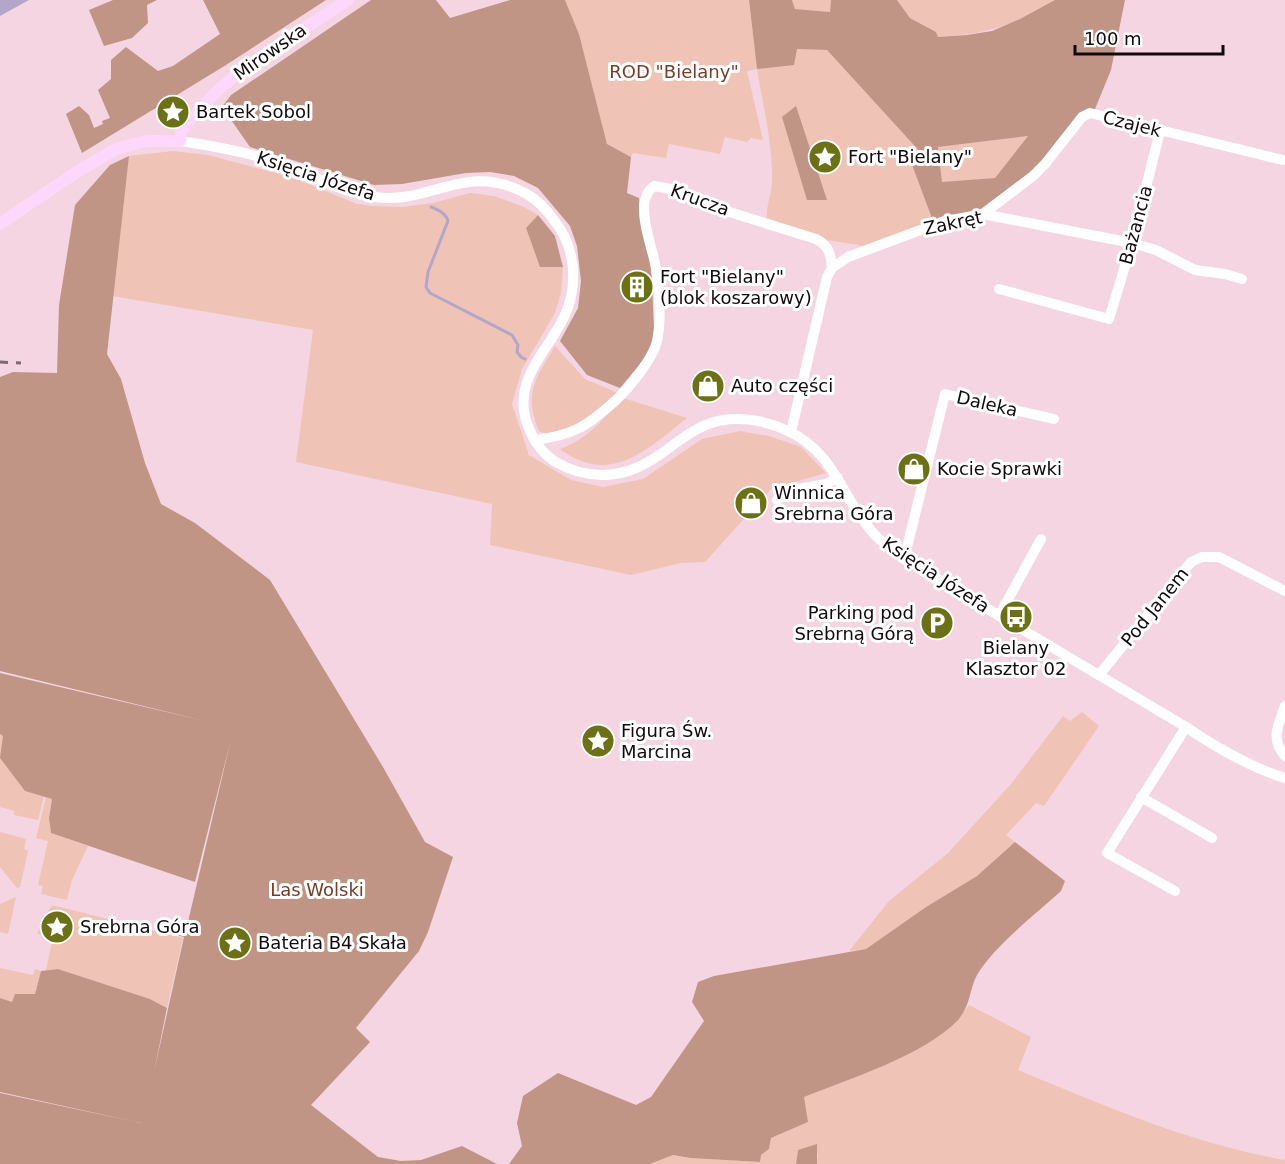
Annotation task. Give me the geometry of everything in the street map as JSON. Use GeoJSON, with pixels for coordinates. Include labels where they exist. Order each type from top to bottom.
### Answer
{"type":"FeatureCollection","features":[{"type":"Feature","properties":{"kind":"main road","name":"Mirowska"},"geometry":{"type":"LineString","coordinates":[[180,141],[181,131],[217,91],[235,76],[348,0]]}},
{"type":"Feature","properties":{"kind":"main road","name":"Księcia Józefa"},"geometry":{"type":"LineString","coordinates":[[0,224],[75,173],[116,149],[146,141],[180,141]]}},
{"type":"Feature","properties":{"kind":"street","name":"Czajek"},"geometry":{"type":"LineString","coordinates":[[983,214],[1039,170],[1082,117],[1090,113],[1283,160]]}},
{"type":"Feature","properties":{"kind":"street","name":"Bażancia"},"geometry":{"type":"LineString","coordinates":[[999,289],[1109,319],[1132,243],[1160,131]]}},
{"type":"Feature","properties":{"kind":"street","name":"Księcia Józefa"},"geometry":{"type":"LineString","coordinates":[[180,141],[239,152],[278,163],[342,188],[376,197],[414,195],[453,184],[487,181],[501,183],[526,194],[546,209],[566,237],[572,261],[571,300],[564,318],[526,382],[524,402],[526,422],[535,440],[553,460],[582,473],[606,475],[629,472],[640,467],[699,428],[718,421],[745,419],[776,426],[790,432],[812,445],[826,460],[874,534],[904,559],[1219,749],[1247,764],[1285,778]]}},
{"type":"Feature","properties":{"kind":"street","name":"Krucza"},"geometry":{"type":"LineString","coordinates":[[535,440],[562,436],[593,421],[621,396],[652,353],[659,328],[658,295],[655,262],[647,235],[644,206],[646,194],[654,186],[671,189],[723,210],[816,239],[826,245],[831,256],[832,268]]}},
{"type":"Feature","properties":{"kind":"street","name":"Zakręt"},"geometry":{"type":"LineString","coordinates":[[832,268],[848,257],[926,227],[983,214],[1132,243],[1156,250],[1195,270],[1242,279]]}},
{"type":"Feature","properties":{"kind":"street"},"geometry":{"type":"LineString","coordinates":[[790,432],[827,277],[832,268]]}},
{"type":"Feature","properties":{"kind":"street","name":"Daleka"},"geometry":{"type":"LineString","coordinates":[[904,559],[945,394],[1054,419]]}},
{"type":"Feature","properties":{"kind":"street"},"geometry":{"type":"LineString","coordinates":[[777,500],[793,490],[826,484],[838,478]]}},
{"type":"Feature","properties":{"kind":"street","name":"Księcia Józefa"},"geometry":{"type":"LineString","coordinates":[[999,616],[1041,539]]}},
{"type":"Feature","properties":{"kind":"street","name":"Pod Janem"},"geometry":{"type":"LineString","coordinates":[[1099,675],[1191,562],[1202,557],[1219,557],[1285,591]]}},
{"type":"Feature","properties":{"kind":"street"},"geometry":{"type":"LineString","coordinates":[[1285,706],[1276,735],[1278,748],[1285,756]]}},
{"type":"Feature","properties":{"kind":"street"},"geometry":{"type":"LineString","coordinates":[[1175,891],[1107,853],[1186,727]]}},
{"type":"Feature","properties":{"kind":"street"},"geometry":{"type":"LineString","coordinates":[[1141,797],[1212,838]]}},
{"type":"Feature","properties":{"kind":"green space"},"geometry":{"type":"Polygon","coordinates":[[[113,0],[157,0],[147,5],[148,23],[132,38],[104,46],[89,10],[113,0]]]}},
{"type":"Feature","properties":{"kind":"green space"},"geometry":{"type":"Polygon","coordinates":[[[203,0],[326,0],[226,65],[82,153],[66,114],[79,106],[89,115],[94,128],[110,118],[98,90],[111,79],[111,60],[126,47],[158,71],[173,66],[220,34],[203,0]]]}},
{"type":"Feature","properties":{"kind":"green space"},"geometry":{"type":"Polygon","coordinates":[[[371,0],[436,0],[450,18],[510,0],[565,0],[579,34],[607,144],[631,157],[627,193],[639,198],[641,225],[651,262],[654,329],[652,344],[644,359],[620,388],[587,375],[560,341],[578,308],[581,281],[577,246],[570,226],[538,188],[514,176],[490,172],[466,173],[402,184],[374,185],[250,147],[222,107],[231,95],[371,0]]]}},
{"type":"Feature","properties":{"kind":"green space","name":"ROD \"Bielany\""},"geometry":{"type":"Polygon","coordinates":[[[565,0],[749,0],[757,69],[747,71],[763,140],[751,138],[747,142],[725,137],[720,154],[669,144],[666,158],[633,153],[631,157],[607,144],[579,34],[565,0]]]}},
{"type":"Feature","properties":{"kind":"green space"},"geometry":{"type":"Polygon","coordinates":[[[749,0],[792,0],[795,9],[830,12],[831,0],[897,0],[910,18],[936,32],[938,37],[992,31],[1055,0],[1125,0],[1111,70],[1095,109],[1086,110],[1044,162],[977,212],[945,215],[933,221],[912,165],[922,154],[827,50],[797,49],[794,65],[757,69],[749,0]],[[1028,136],[938,147],[942,182],[995,178],[1028,136]]]}},
{"type":"Feature","properties":{"kind":"green space"},"geometry":{"type":"Polygon","coordinates":[[[792,0],[831,0],[830,12],[795,9],[792,0]]]}},
{"type":"Feature","properties":{"kind":"green space"},"geometry":{"type":"Polygon","coordinates":[[[897,0],[1055,0],[1026,16],[999,27],[971,34],[938,37],[936,32],[910,18],[897,0]]]}},
{"type":"Feature","properties":{"kind":"green space"},"geometry":{"type":"Polygon","coordinates":[[[797,49],[827,50],[922,154],[912,165],[933,221],[866,246],[826,240],[767,218],[772,186],[772,167],[757,69],[797,49]]]}},
{"type":"Feature","properties":{"kind":"green space"},"geometry":{"type":"Polygon","coordinates":[[[796,106],[827,200],[807,200],[782,117],[796,106]]]}},
{"type":"Feature","properties":{"kind":"green space"},"geometry":{"type":"Polygon","coordinates":[[[1028,136],[995,178],[942,183],[938,147],[1028,136]]]}},
{"type":"Feature","properties":{"kind":"green space"},"geometry":{"type":"Polygon","coordinates":[[[173,151],[208,155],[294,178],[357,204],[402,207],[433,203],[470,193],[494,196],[538,215],[526,228],[540,267],[563,267],[561,293],[555,313],[522,369],[512,404],[529,455],[571,480],[603,487],[643,479],[702,439],[740,431],[769,436],[801,447],[826,473],[771,489],[705,562],[681,563],[631,575],[490,545],[492,504],[296,462],[313,330],[112,296],[129,156],[173,151]]]}},
{"type":"Feature","properties":{"kind":"green space","name":"Las Wolski"},"geometry":{"type":"Polygon","coordinates":[[[129,156],[107,354],[121,379],[145,463],[161,504],[195,523],[270,580],[383,767],[425,842],[453,857],[428,932],[419,951],[356,1028],[370,1042],[311,1105],[378,1157],[401,1161],[421,1160],[462,1146],[497,1164],[0,1164],[0,1093],[141,1123],[0,1092],[0,998],[12,1002],[15,994],[35,994],[41,971],[58,969],[150,999],[167,1008],[154,1072],[184,937],[173,934],[175,924],[187,926],[231,739],[195,882],[51,833],[49,818],[52,799],[25,791],[0,758],[3,736],[0,734],[0,673],[205,721],[0,671],[0,377],[13,372],[57,373],[59,305],[75,205],[110,165],[129,156]]]}},
{"type":"Feature","properties":{"kind":"green space"},"geometry":{"type":"Polygon","coordinates":[[[538,215],[555,236],[563,267],[540,267],[526,228],[538,215]]]}},
{"type":"Feature","properties":{"kind":"green space"},"geometry":{"type":"Polygon","coordinates":[[[555,346],[585,379],[618,393],[586,421],[550,436],[539,431],[534,418],[532,396],[537,377],[555,346]]]}},
{"type":"Feature","properties":{"kind":"green space"},"geometry":{"type":"Polygon","coordinates":[[[623,398],[687,418],[643,451],[612,464],[595,465],[578,460],[560,449],[587,434],[623,398]]]}},
{"type":"Feature","properties":{"kind":"green space"},"geometry":{"type":"Polygon","coordinates":[[[1082,712],[1099,726],[1044,806],[1036,803],[1006,835],[1015,842],[977,876],[926,907],[866,949],[849,951],[889,901],[948,853],[1011,784],[1063,716],[1070,721],[1082,712]]]}},
{"type":"Feature","properties":{"kind":"green space"},"geometry":{"type":"Polygon","coordinates":[[[0,734],[3,736],[25,791],[44,796],[38,820],[14,815],[15,811],[0,807],[0,734]]]}},
{"type":"Feature","properties":{"kind":"green space"},"geometry":{"type":"Polygon","coordinates":[[[46,797],[52,799],[49,818],[51,833],[88,846],[72,880],[67,900],[41,894],[43,886],[38,885],[48,841],[36,838],[46,797]]]}},
{"type":"Feature","properties":{"kind":"green space"},"geometry":{"type":"Polygon","coordinates":[[[0,832],[26,839],[24,849],[28,851],[20,887],[17,888],[0,867],[0,832]]]}},
{"type":"Feature","properties":{"kind":"green space"},"geometry":{"type":"Polygon","coordinates":[[[1015,842],[1065,881],[1061,891],[993,953],[977,975],[962,1014],[944,1033],[907,1055],[804,1097],[808,1122],[771,1138],[769,1149],[761,1155],[760,1162],[673,1155],[650,1164],[509,1164],[522,1146],[517,1123],[523,1096],[558,1073],[636,1105],[651,1097],[704,1021],[692,1002],[698,982],[714,976],[866,949],[926,907],[977,876],[1015,842]]]}},
{"type":"Feature","properties":{"kind":"green space"},"geometry":{"type":"Polygon","coordinates":[[[16,897],[8,934],[0,932],[0,904],[16,897]]]}},
{"type":"Feature","properties":{"kind":"green space"},"geometry":{"type":"Polygon","coordinates":[[[52,905],[183,938],[167,1008],[150,999],[58,969],[46,970],[53,937],[47,936],[60,930],[64,913],[59,929],[45,935],[37,934],[52,905]]]}},
{"type":"Feature","properties":{"kind":"green space"},"geometry":{"type":"Polygon","coordinates":[[[0,968],[33,975],[35,969],[41,971],[35,994],[13,1003],[0,998],[0,968]]]}},
{"type":"Feature","properties":{"kind":"green space"},"geometry":{"type":"Polygon","coordinates":[[[969,1005],[1031,1037],[1018,1070],[1183,1134],[1250,1153],[1285,1160],[1285,1164],[817,1164],[818,1154],[798,1150],[796,1164],[650,1164],[673,1155],[759,1162],[761,1155],[769,1149],[771,1138],[808,1122],[803,1097],[893,1062],[915,1050],[954,1022],[969,1005]]]}},
{"type":"Feature","properties":{"kind":"green space"},"geometry":{"type":"Polygon","coordinates":[[[817,1144],[817,1164],[796,1164],[798,1150],[817,1144]]]}},
{"type":"Feature","properties":{"kind":"shaded area"},"geometry":{"type":"Polygon","coordinates":[[[0,0],[29,0],[0,16],[0,0]]]}},
{"type":"Feature","properties":{"kind":"waterway"},"geometry":{"type":"LineString","coordinates":[[431,207],[444,214],[448,221],[428,272],[426,287],[430,293],[512,335],[518,345],[517,352],[525,359]]}},
{"type":"Feature","properties":{"kind":"railway"},"geometry":{"type":"LineString","coordinates":[[0,362],[21,363]]}},
{"type":"Feature","properties":{"kind":"place","name":"Bartek Sobol"},"geometry":{"type":"Point","coordinates":[173,112]}},
{"type":"Feature","properties":{"kind":"place","name":"Fort \"Bielany\""},"geometry":{"type":"Point","coordinates":[825,157]}},
{"type":"Feature","properties":{"kind":"place","name":"Fort \"Bielany\" (blok koszarowy)"},"geometry":{"type":"Point","coordinates":[637,287]}},
{"type":"Feature","properties":{"kind":"place","name":"Auto części"},"geometry":{"type":"Point","coordinates":[708,386]}},
{"type":"Feature","properties":{"kind":"place","name":"Kocie Sprawki"},"geometry":{"type":"Point","coordinates":[914,469]}},
{"type":"Feature","properties":{"kind":"place","name":"Winnica Srebrna Góra"},"geometry":{"type":"Point","coordinates":[751,503]}},
{"type":"Feature","properties":{"kind":"place","name":"Bielany Klasztor 02"},"geometry":{"type":"Point","coordinates":[1016,617]}},
{"type":"Feature","properties":{"kind":"place","name":"Parking pod Srebrną Górą"},"geometry":{"type":"Point","coordinates":[937,623]}},
{"type":"Feature","properties":{"kind":"place","name":"Figura Św. Marcina"},"geometry":{"type":"Point","coordinates":[598,741]}},
{"type":"Feature","properties":{"kind":"place","name":"Srebrna Góra"},"geometry":{"type":"Point","coordinates":[57,927]}},
{"type":"Feature","properties":{"kind":"place","name":"Bateria B4 Skała"},"geometry":{"type":"Point","coordinates":[235,943]}}]}
